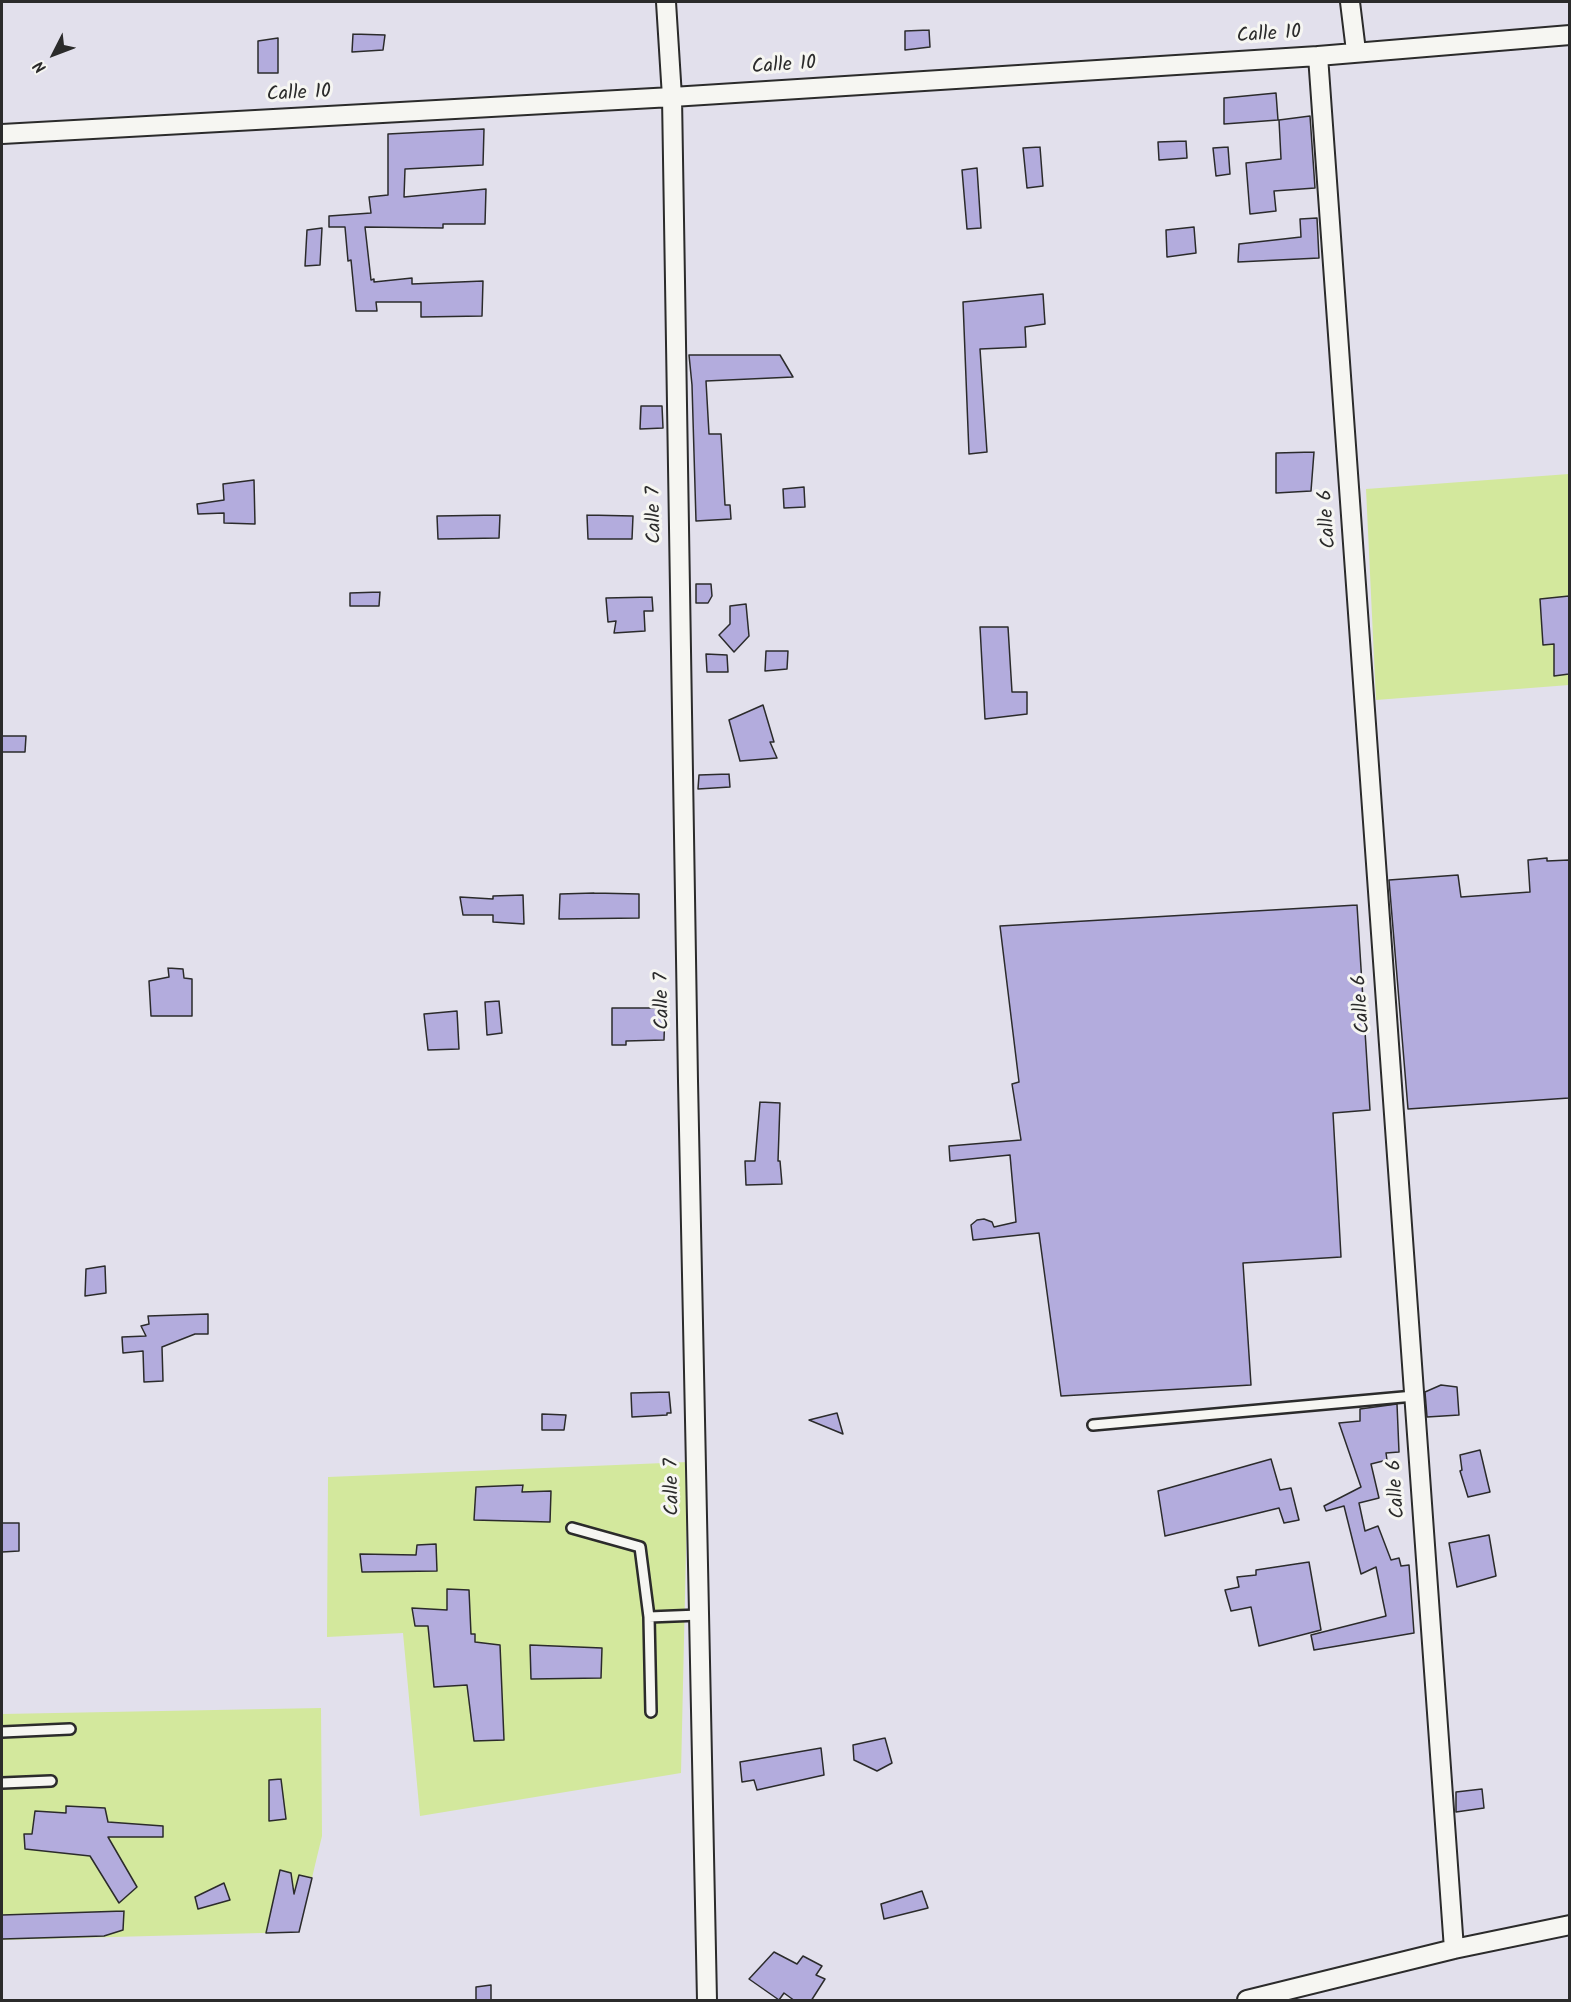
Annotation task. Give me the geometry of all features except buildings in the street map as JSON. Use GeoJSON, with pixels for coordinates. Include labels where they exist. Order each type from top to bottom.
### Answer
{"type":"FeatureCollection","features":[{"type":"Feature","properties":{"kind":"street","name":"Calle 7"},"geometry":{"type":"LineString","coordinates":[[666,2],[672,97],[687,1069],[707,2001]]}},
{"type":"Feature","properties":{"kind":"street"},"geometry":{"type":"LineString","coordinates":[[1350,2],[1356,51]]}},
{"type":"Feature","properties":{"kind":"street","name":"Calle 10"},"geometry":{"type":"LineString","coordinates":[[2,134],[672,97],[1318,56],[1356,51],[1569,35]]}},
{"type":"Feature","properties":{"kind":"street","name":"Calle 6"},"geometry":{"type":"LineString","coordinates":[[1318,56],[1454,1949]]}},
{"type":"Feature","properties":{"kind":"street"},"geometry":{"type":"LineString","coordinates":[[1247,2001],[1454,1949],[1569,1925]]}},
{"type":"Feature","properties":{"kind":"lane"},"geometry":{"type":"LineString","coordinates":[[1093,1425],[1414,1396]]}},
{"type":"Feature","properties":{"kind":"lane"},"geometry":{"type":"LineString","coordinates":[[572,1528],[640,1548],[649,1617],[651,1712]]}},
{"type":"Feature","properties":{"kind":"lane"},"geometry":{"type":"LineString","coordinates":[[649,1617],[699,1615]]}},
{"type":"Feature","properties":{"kind":"lane"},"geometry":{"type":"LineString","coordinates":[[2,1732],[70,1729]]}},
{"type":"Feature","properties":{"kind":"lane"},"geometry":{"type":"LineString","coordinates":[[2,1783],[51,1781]]}},
{"type":"Feature","properties":{"kind":"green space"},"geometry":{"type":"Polygon","coordinates":[[[1569,474],[1569,685],[1376,700],[1366,489],[1569,474]]]}},
{"type":"Feature","properties":{"kind":"green space"},"geometry":{"type":"Polygon","coordinates":[[[688,1462],[681,1773],[420,1816],[403,1633],[327,1637],[328,1477],[688,1462]]]}},
{"type":"Feature","properties":{"kind":"green space"},"geometry":{"type":"Polygon","coordinates":[[[321,1708],[322,1836],[299,1932],[2,1940],[2,1714],[321,1708]]]}}]}
